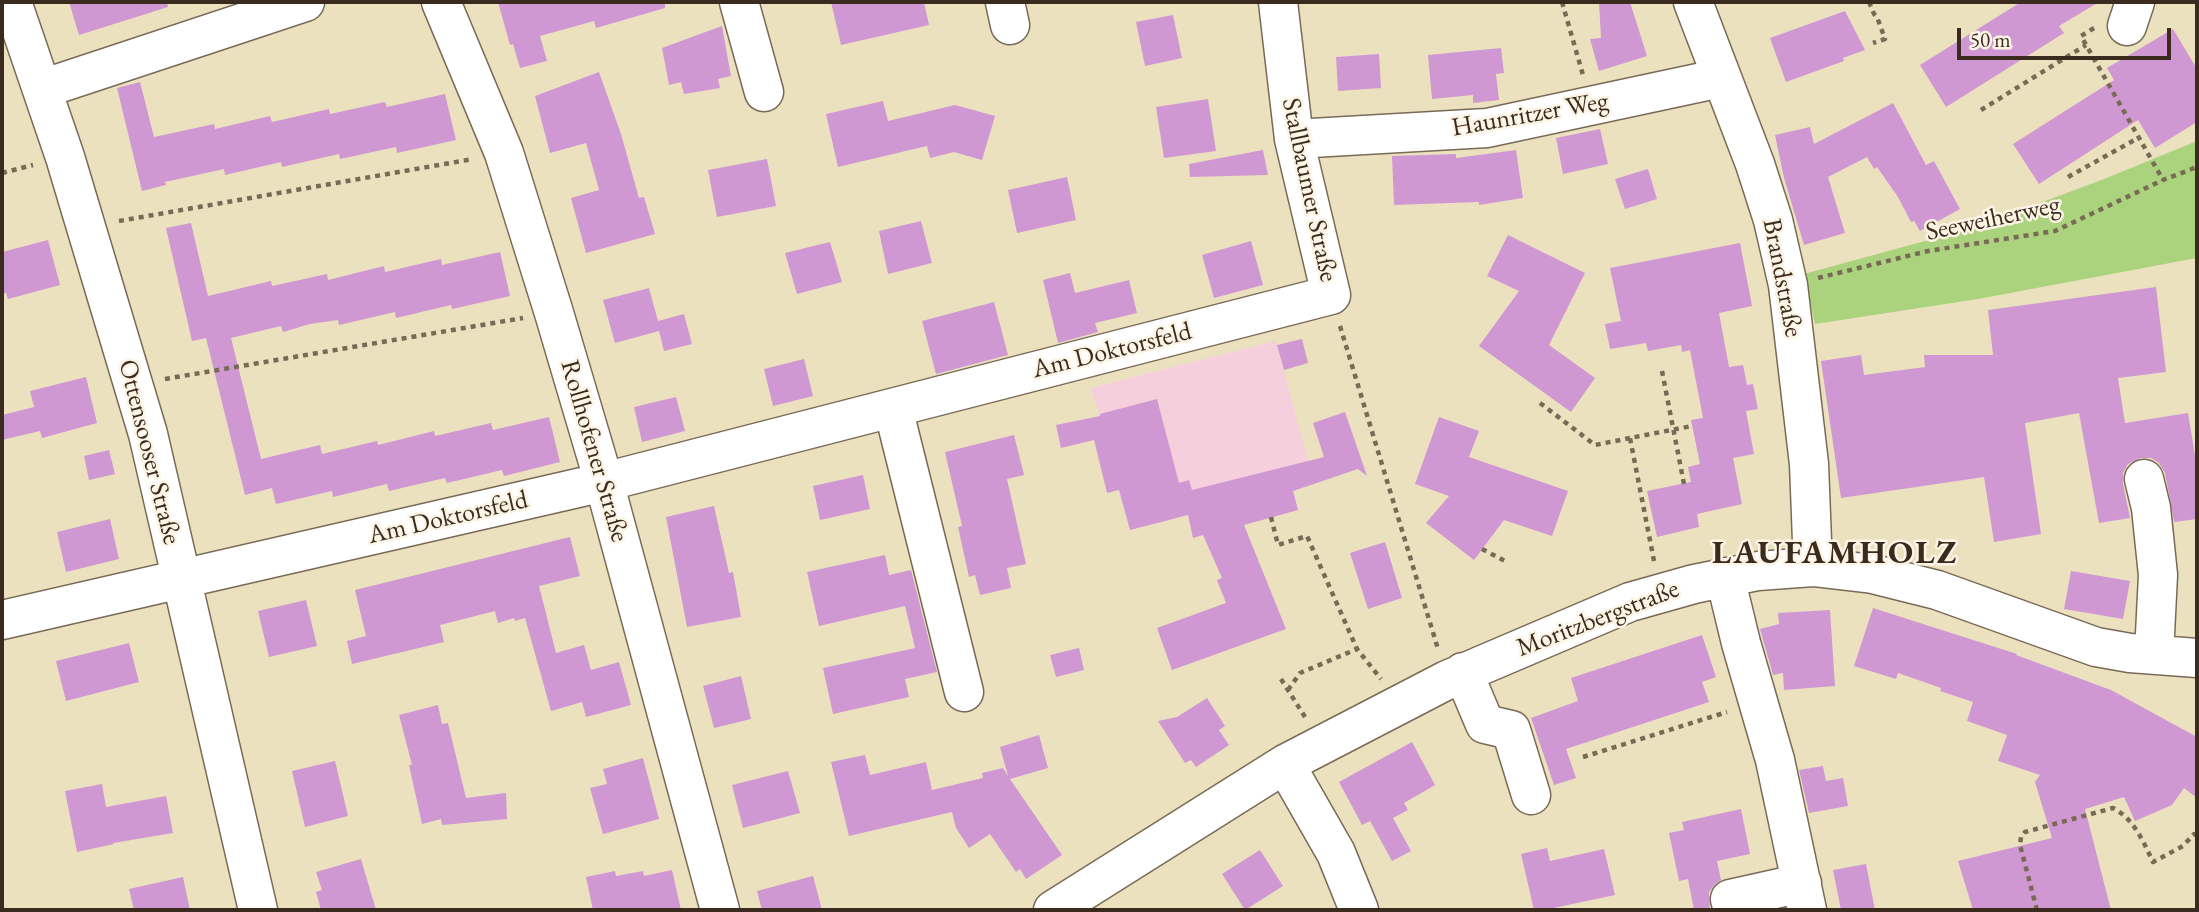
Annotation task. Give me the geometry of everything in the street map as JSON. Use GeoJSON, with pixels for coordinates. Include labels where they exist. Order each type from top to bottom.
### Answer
{"type":"FeatureCollection","features":[{"type":"Feature","properties":{"kind":"street","name":"Ottensooser Straße"},"geometry":{"type":"LineString","coordinates":[[12,2],[43,89],[149,434],[258,910]]}},
{"type":"Feature","properties":{"kind":"street"},"geometry":{"type":"LineString","coordinates":[[43,89],[305,2]]}},
{"type":"Feature","properties":{"kind":"street","name":"Rollhofener Straße"},"geometry":{"type":"LineString","coordinates":[[441,2],[504,153],[554,313],[604,482],[720,910]]}},
{"type":"Feature","properties":{"kind":"street"},"geometry":{"type":"LineString","coordinates":[[739,2],[764,92]]}},
{"type":"Feature","properties":{"kind":"street","name":"Stallbaumer Straße"},"geometry":{"type":"LineString","coordinates":[[1279,2],[1294,139],[1331,295]]}},
{"type":"Feature","properties":{"kind":"street","name":"Brandstraße"},"geometry":{"type":"LineString","coordinates":[[1699,4],[1721,78],[1755,164],[1773,220],[1788,285],[1809,464],[1813,567]]}},
{"type":"Feature","properties":{"kind":"street","name":"Haunritzer Weg"},"geometry":{"type":"LineString","coordinates":[[1294,139],[1487,128],[1721,78]]}},
{"type":"Feature","properties":{"kind":"street","name":"Am Doktorsfeld"},"geometry":{"type":"LineString","coordinates":[[2,620],[604,482],[1331,295]]}},
{"type":"Feature","properties":{"kind":"street"},"geometry":{"type":"LineString","coordinates":[[893,408],[964,692]]}},
{"type":"Feature","properties":{"kind":"street"},"geometry":{"type":"LineString","coordinates":[[2144,479],[2151,508],[2158,575],[2154,654]]}},
{"type":"Feature","properties":{"kind":"street","name":"Moritzbergstraße"},"geometry":{"type":"LineString","coordinates":[[1053,910],[1285,765],[1455,676],[1630,602],[1725,577],[1758,571],[1813,567],[1873,574],[1937,590],[2096,647],[2197,657]]}},
{"type":"Feature","properties":{"kind":"street"},"geometry":{"type":"LineString","coordinates":[[1725,577],[1775,760],[1804,897],[1730,899],[1733,910]]}},
{"type":"Feature","properties":{"kind":"street"},"geometry":{"type":"LineString","coordinates":[[1455,676],[1485,724],[1511,730],[1531,795]]}},
{"type":"Feature","properties":{"kind":"street"},"geometry":{"type":"LineString","coordinates":[[1285,765],[1336,853],[1359,910]]}},
{"type":"Feature","properties":{"kind":"path"},"geometry":{"type":"LineString","coordinates":[[1562,2],[1584,78]]}},
{"type":"Feature","properties":{"kind":"path"},"geometry":{"type":"LineString","coordinates":[[1869,2],[1885,39],[1873,43]]}},
{"type":"Feature","properties":{"kind":"path"},"geometry":{"type":"LineString","coordinates":[[2131,14],[2105,21],[2081,36],[2163,180]]}},
{"type":"Feature","properties":{"kind":"path"},"geometry":{"type":"LineString","coordinates":[[1981,110],[2086,44]]}},
{"type":"Feature","properties":{"kind":"path"},"geometry":{"type":"LineString","coordinates":[[2068,177],[2140,137]]}},
{"type":"Feature","properties":{"kind":"path"},"geometry":{"type":"LineString","coordinates":[[86,227],[504,153]]}},
{"type":"Feature","properties":{"kind":"path","name":"Seeweiherweg"},"geometry":{"type":"LineString","coordinates":[[1788,285],[1928,251],[2055,231],[2163,180],[2197,167]]}},
{"type":"Feature","properties":{"kind":"path"},"geometry":{"type":"LineString","coordinates":[[1331,295],[1455,676]]}},
{"type":"Feature","properties":{"kind":"path"},"geometry":{"type":"LineString","coordinates":[[134,384],[554,313]]}},
{"type":"Feature","properties":{"kind":"path"},"geometry":{"type":"LineString","coordinates":[[1662,371],[1684,484]]}},
{"type":"Feature","properties":{"kind":"path"},"geometry":{"type":"LineString","coordinates":[[1540,403],[1595,445],[1692,426]]}},
{"type":"Feature","properties":{"kind":"path"},"geometry":{"type":"LineString","coordinates":[[1630,438],[1660,593]]}},
{"type":"Feature","properties":{"kind":"path"},"geometry":{"type":"LineString","coordinates":[[1271,517],[1278,545],[1307,536],[1357,649],[1401,704]]}},
{"type":"Feature","properties":{"kind":"path"},"geometry":{"type":"LineString","coordinates":[[1482,549],[1505,561]]}},
{"type":"Feature","properties":{"kind":"path"},"geometry":{"type":"LineString","coordinates":[[1288,690],[1300,673],[1357,649]]}},
{"type":"Feature","properties":{"kind":"path"},"geometry":{"type":"LineString","coordinates":[[1281,679],[1307,719]]}},
{"type":"Feature","properties":{"kind":"path"},"geometry":{"type":"LineString","coordinates":[[1583,757],[1721,714]]}},
{"type":"Feature","properties":{"kind":"path"},"geometry":{"type":"LineString","coordinates":[[2037,910],[2020,845],[2025,832],[2113,808],[2131,821],[2153,862],[2183,846],[2194,834],[2197,836]]}},
{"type":"Feature","properties":{"kind":"shaded area"},"geometry":{"type":"Polygon","coordinates":[[[1276,341],[1309,465],[1288,466],[1298,510],[1238,525],[1246,543],[1213,558],[1204,535],[1193,538],[1188,515],[1130,530],[1100,414],[1090,388],[1276,341]]]}},
{"type":"Feature","properties":{"kind":"green space"},"geometry":{"type":"Polygon","coordinates":[[[2197,141],[2197,258],[1978,299],[1815,324],[1804,274],[1976,227],[2197,141]]]}},
{"type":"Feature","properties":{"kind":"building"},"geometry":{"type":"Polygon","coordinates":[[[69,2],[167,2],[168,7],[79,35],[69,2]]]}},
{"type":"Feature","properties":{"kind":"building"},"geometry":{"type":"Polygon","coordinates":[[[498,2],[665,2],[665,8],[596,28],[594,21],[540,36],[547,61],[520,68],[513,44],[510,45],[498,2]]]}},
{"type":"Feature","properties":{"kind":"building"},"geometry":{"type":"Polygon","coordinates":[[[831,2],[924,2],[929,25],[841,45],[831,2]]]}},
{"type":"Feature","properties":{"kind":"building"},"geometry":{"type":"Polygon","coordinates":[[[1599,2],[1630,2],[1647,56],[1599,71],[1590,39],[1601,38],[1599,2]]]}},
{"type":"Feature","properties":{"kind":"building"},"geometry":{"type":"Polygon","coordinates":[[[2021,2],[2099,2],[2059,26],[2064,33],[1946,107],[1920,65],[2021,2]]]}},
{"type":"Feature","properties":{"kind":"building"},"geometry":{"type":"Polygon","coordinates":[[[1845,11],[1865,50],[1843,58],[1844,61],[1786,82],[1770,38],[1845,11]]]}},
{"type":"Feature","properties":{"kind":"building"},"geometry":{"type":"Polygon","coordinates":[[[1173,15],[1182,58],[1145,66],[1136,22],[1173,15]]]}},
{"type":"Feature","properties":{"kind":"building"},"geometry":{"type":"Polygon","coordinates":[[[722,26],[731,76],[718,79],[720,88],[684,94],[681,82],[669,85],[662,48],[722,26]]]}},
{"type":"Feature","properties":{"kind":"building"},"geometry":{"type":"Polygon","coordinates":[[[2173,29],[2197,69],[2197,122],[2155,148],[2138,120],[2039,184],[2013,144],[2114,80],[2107,68],[2173,29]]]}},
{"type":"Feature","properties":{"kind":"building"},"geometry":{"type":"Polygon","coordinates":[[[1501,48],[1504,73],[1496,74],[1499,100],[1473,103],[1473,95],[1432,99],[1428,55],[1501,48]]]}},
{"type":"Feature","properties":{"kind":"building"},"geometry":{"type":"Polygon","coordinates":[[[1379,54],[1381,88],[1338,91],[1336,57],[1379,54]]]}},
{"type":"Feature","properties":{"kind":"building"},"geometry":{"type":"Polygon","coordinates":[[[599,72],[621,134],[639,198],[644,197],[655,234],[586,253],[571,198],[599,190],[586,143],[550,153],[535,96],[599,72]]]}},
{"type":"Feature","properties":{"kind":"building"},"geometry":{"type":"Polygon","coordinates":[[[140,82],[154,137],[214,124],[215,129],[270,116],[272,122],[329,109],[330,114],[385,102],[387,107],[445,94],[456,140],[397,153],[396,147],[340,159],[339,154],[282,167],[281,162],[225,175],[224,169],[165,182],[166,185],[142,191],[117,88],[140,82]]]}},
{"type":"Feature","properties":{"kind":"building"},"geometry":{"type":"Polygon","coordinates":[[[1208,99],[1216,151],[1164,158],[1156,107],[1208,99]]]}},
{"type":"Feature","properties":{"kind":"building"},"geometry":{"type":"Polygon","coordinates":[[[883,101],[888,121],[955,105],[995,116],[982,160],[954,152],[930,158],[927,146],[838,167],[826,114],[883,101]]]}},
{"type":"Feature","properties":{"kind":"building"},"geometry":{"type":"Polygon","coordinates":[[[1893,103],[1926,165],[1934,161],[1960,209],[1920,231],[1914,221],[1911,222],[1877,167],[1874,169],[1867,157],[1828,177],[1845,233],[1804,245],[1784,178],[1775,135],[1810,127],[1814,144],[1893,103]]]}},
{"type":"Feature","properties":{"kind":"building"},"geometry":{"type":"Polygon","coordinates":[[[1600,129],[1608,164],[1563,174],[1556,138],[1600,129]]]}},
{"type":"Feature","properties":{"kind":"building"},"geometry":{"type":"Polygon","coordinates":[[[1263,150],[1268,175],[1190,177],[1189,164],[1263,150]]]}},
{"type":"Feature","properties":{"kind":"building"},"geometry":{"type":"Polygon","coordinates":[[[1516,150],[1523,198],[1479,205],[1479,202],[1394,205],[1392,156],[1456,154],[1456,158],[1516,150]]]}},
{"type":"Feature","properties":{"kind":"building"},"geometry":{"type":"Polygon","coordinates":[[[767,159],[776,206],[717,217],[708,170],[767,159]]]}},
{"type":"Feature","properties":{"kind":"building"},"geometry":{"type":"Polygon","coordinates":[[[1648,169],[1657,199],[1625,209],[1615,179],[1648,169]]]}},
{"type":"Feature","properties":{"kind":"building"},"geometry":{"type":"Polygon","coordinates":[[[1067,177],[1076,220],[1017,233],[1008,190],[1067,177]]]}},
{"type":"Feature","properties":{"kind":"building"},"geometry":{"type":"Polygon","coordinates":[[[921,221],[932,263],[888,274],[879,231],[921,221]]]}},
{"type":"Feature","properties":{"kind":"building"},"geometry":{"type":"Polygon","coordinates":[[[191,223],[208,296],[271,281],[272,286],[327,274],[328,280],[384,266],[385,272],[441,259],[442,265],[500,252],[510,296],[452,309],[451,305],[396,318],[395,312],[339,325],[338,320],[283,332],[281,326],[231,338],[261,459],[320,445],[322,454],[377,441],[378,445],[434,431],[435,436],[491,423],[493,430],[549,417],[560,462],[504,476],[502,470],[447,483],[445,478],[389,491],[387,484],[333,497],[332,491],[276,504],[272,488],[245,495],[206,338],[192,341],[166,228],[191,223]]]}},
{"type":"Feature","properties":{"kind":"building"},"geometry":{"type":"Polygon","coordinates":[[[1508,235],[1585,273],[1549,345],[1595,378],[1571,412],[1479,346],[1519,291],[1487,276],[1508,235]]]}},
{"type":"Feature","properties":{"kind":"building"},"geometry":{"type":"Polygon","coordinates":[[[48,240],[60,285],[8,299],[6,293],[2,294],[2,252],[48,240]]]}},
{"type":"Feature","properties":{"kind":"building"},"geometry":{"type":"Polygon","coordinates":[[[1251,241],[1263,285],[1214,298],[1202,255],[1251,241]]]}},
{"type":"Feature","properties":{"kind":"building"},"geometry":{"type":"Polygon","coordinates":[[[830,242],[842,282],[797,294],[785,253],[830,242]]]}},
{"type":"Feature","properties":{"kind":"building"},"geometry":{"type":"Polygon","coordinates":[[[1740,243],[1752,306],[1719,313],[1729,367],[1743,365],[1747,385],[1753,384],[1758,409],[1746,411],[1754,454],[1733,458],[1742,504],[1697,514],[1699,527],[1657,537],[1647,491],[1691,482],[1688,467],[1700,464],[1691,420],[1703,418],[1690,350],[1682,352],[1681,345],[1648,351],[1646,343],[1610,349],[1605,324],[1621,321],[1610,268],[1740,243]]]}},
{"type":"Feature","properties":{"kind":"building"},"geometry":{"type":"Polygon","coordinates":[[[1070,273],[1075,293],[1129,280],[1137,313],[1095,323],[1098,332],[1058,343],[1043,280],[1070,273]]]}},
{"type":"Feature","properties":{"kind":"building"},"geometry":{"type":"Polygon","coordinates":[[[2156,287],[2166,372],[2118,378],[2125,423],[2188,413],[2197,467],[2197,519],[2174,522],[2165,473],[2159,463],[2151,458],[2140,458],[2128,464],[2123,473],[2130,518],[2099,523],[2079,413],[2025,423],[2041,534],[1994,542],[1984,477],[1841,498],[1821,361],[1861,355],[1864,375],[1925,367],[1924,355],[1993,355],[1988,310],[2156,287]]]}},
{"type":"Feature","properties":{"kind":"building"},"geometry":{"type":"Polygon","coordinates":[[[649,288],[658,321],[684,314],[692,344],[664,351],[659,331],[615,343],[603,300],[649,288]]]}},
{"type":"Feature","properties":{"kind":"building"},"geometry":{"type":"Polygon","coordinates":[[[994,302],[1008,355],[936,374],[922,321],[994,302]]]}},
{"type":"Feature","properties":{"kind":"building"},"geometry":{"type":"Polygon","coordinates":[[[1302,339],[1308,363],[1284,370],[1277,345],[1302,339]]]}},
{"type":"Feature","properties":{"kind":"building"},"geometry":{"type":"Polygon","coordinates":[[[804,359],[813,396],[773,406],[764,369],[804,359]]]}},
{"type":"Feature","properties":{"kind":"building"},"geometry":{"type":"Polygon","coordinates":[[[86,377],[97,423],[42,438],[40,431],[2,440],[2,415],[34,407],[30,391],[86,377]]]}},
{"type":"Feature","properties":{"kind":"building"},"geometry":{"type":"Polygon","coordinates":[[[676,397],[685,431],[642,442],[634,407],[676,397]]]}},
{"type":"Feature","properties":{"kind":"building"},"geometry":{"type":"Polygon","coordinates":[[[1157,399],[1179,483],[1189,480],[1192,490],[1324,457],[1313,423],[1345,412],[1367,476],[1358,469],[1293,491],[1298,510],[1244,525],[1286,629],[1172,670],[1157,628],[1226,603],[1217,580],[1222,578],[1203,535],[1193,538],[1188,515],[1130,530],[1119,490],[1107,493],[1094,440],[1061,448],[1056,425],[1100,416],[1157,399]]]}},
{"type":"Feature","properties":{"kind":"building"},"geometry":{"type":"Polygon","coordinates":[[[1439,417],[1479,431],[1469,457],[1568,491],[1552,536],[1504,520],[1474,560],[1426,523],[1449,496],[1415,484],[1439,417]]]}},
{"type":"Feature","properties":{"kind":"building"},"geometry":{"type":"Polygon","coordinates":[[[1014,435],[1024,475],[1007,479],[1026,564],[1007,568],[1011,588],[980,595],[975,575],[969,577],[958,527],[962,526],[945,452],[1014,435]]]}},
{"type":"Feature","properties":{"kind":"building"},"geometry":{"type":"Polygon","coordinates":[[[109,450],[115,474],[89,480],[84,456],[109,450]]]}},
{"type":"Feature","properties":{"kind":"building"},"geometry":{"type":"Polygon","coordinates":[[[863,475],[870,509],[820,520],[813,486],[863,475]]]}},
{"type":"Feature","properties":{"kind":"building"},"geometry":{"type":"Polygon","coordinates":[[[714,506],[729,573],[733,572],[741,617],[687,627],[666,517],[714,506]]]}},
{"type":"Feature","properties":{"kind":"building"},"geometry":{"type":"Polygon","coordinates":[[[110,519],[119,559],[66,572],[57,532],[110,519]]]}},
{"type":"Feature","properties":{"kind":"building"},"geometry":{"type":"Polygon","coordinates":[[[570,537],[580,576],[539,586],[556,653],[584,645],[591,670],[619,662],[631,705],[586,717],[582,702],[551,711],[525,618],[498,623],[495,611],[440,625],[444,642],[352,664],[347,641],[366,636],[355,590],[570,537]]]}},
{"type":"Feature","properties":{"kind":"building"},"geometry":{"type":"Polygon","coordinates":[[[1385,542],[1402,598],[1368,609],[1350,553],[1385,542]]]}},
{"type":"Feature","properties":{"kind":"building"},"geometry":{"type":"Polygon","coordinates":[[[885,555],[889,575],[911,570],[937,672],[905,679],[909,697],[833,714],[823,668],[915,648],[905,606],[819,626],[807,572],[885,555]]]}},
{"type":"Feature","properties":{"kind":"building"},"geometry":{"type":"Polygon","coordinates":[[[2071,571],[2130,581],[2123,619],[2064,609],[2071,571]]]}},
{"type":"Feature","properties":{"kind":"building"},"geometry":{"type":"Polygon","coordinates":[[[306,600],[317,646],[269,657],[258,611],[306,600]]]}},
{"type":"Feature","properties":{"kind":"building"},"geometry":{"type":"Polygon","coordinates":[[[1873,608],[2017,654],[2111,690],[2197,737],[2197,798],[2184,788],[2172,805],[2135,821],[2124,797],[2085,809],[2111,910],[1973,910],[1958,861],[2052,838],[2035,782],[2040,775],[1998,761],[2007,735],[1967,721],[1973,702],[1898,673],[1896,679],[1854,666],[1873,608]]]}},
{"type":"Feature","properties":{"kind":"building"},"geometry":{"type":"Polygon","coordinates":[[[1830,610],[1835,686],[1784,690],[1783,673],[1773,675],[1760,629],[1779,624],[1778,613],[1830,610]]]}},
{"type":"Feature","properties":{"kind":"building"},"geometry":{"type":"Polygon","coordinates":[[[1702,635],[1716,677],[1702,682],[1709,702],[1566,749],[1576,778],[1554,785],[1531,718],[1578,701],[1571,678],[1702,635]]]}},
{"type":"Feature","properties":{"kind":"building"},"geometry":{"type":"Polygon","coordinates":[[[129,643],[139,682],[66,701],[56,661],[129,643]]]}},
{"type":"Feature","properties":{"kind":"building"},"geometry":{"type":"Polygon","coordinates":[[[1079,648],[1084,670],[1056,677],[1050,655],[1079,648]]]}},
{"type":"Feature","properties":{"kind":"building"},"geometry":{"type":"Polygon","coordinates":[[[741,676],[751,719],[714,728],[703,686],[741,676]]]}},
{"type":"Feature","properties":{"kind":"building"},"geometry":{"type":"Polygon","coordinates":[[[1207,698],[1225,726],[1219,730],[1229,745],[1196,767],[1191,760],[1185,763],[1158,721],[1177,717],[1207,698]]]}},
{"type":"Feature","properties":{"kind":"building"},"geometry":{"type":"Polygon","coordinates":[[[438,705],[442,724],[448,723],[466,798],[506,793],[507,819],[442,825],[441,819],[422,824],[409,765],[412,765],[399,715],[438,705]]]}},
{"type":"Feature","properties":{"kind":"building"},"geometry":{"type":"Polygon","coordinates":[[[1039,735],[1048,768],[1010,779],[1062,855],[1026,879],[1020,869],[1016,872],[990,834],[969,848],[956,828],[952,812],[849,836],[831,762],[865,755],[870,775],[926,762],[932,790],[983,778],[982,773],[1003,768],[1008,776],[1000,747],[1039,735]]]}},
{"type":"Feature","properties":{"kind":"building"},"geometry":{"type":"Polygon","coordinates":[[[1412,742],[1435,785],[1404,803],[1408,810],[1393,818],[1411,851],[1392,861],[1370,821],[1362,825],[1339,782],[1412,742]]]}},
{"type":"Feature","properties":{"kind":"building"},"geometry":{"type":"Polygon","coordinates":[[[643,758],[659,819],[603,834],[590,788],[607,784],[603,769],[643,758]]]}},
{"type":"Feature","properties":{"kind":"building"},"geometry":{"type":"Polygon","coordinates":[[[335,761],[348,816],[305,827],[292,771],[335,761]]]}},
{"type":"Feature","properties":{"kind":"building"},"geometry":{"type":"Polygon","coordinates":[[[1823,766],[1826,781],[1843,778],[1848,806],[1809,813],[1799,770],[1823,766]]]}},
{"type":"Feature","properties":{"kind":"building"},"geometry":{"type":"Polygon","coordinates":[[[788,771],[800,813],[743,828],[732,785],[788,771]]]}},
{"type":"Feature","properties":{"kind":"building"},"geometry":{"type":"Polygon","coordinates":[[[102,784],[106,807],[166,796],[173,833],[77,852],[65,791],[102,784]]]}},
{"type":"Feature","properties":{"kind":"building"},"geometry":{"type":"Polygon","coordinates":[[[1741,809],[1750,854],[1717,861],[1721,880],[1709,892],[1710,910],[1694,910],[1688,879],[1679,881],[1669,833],[1684,830],[1682,822],[1741,809]]]}},
{"type":"Feature","properties":{"kind":"building"},"geometry":{"type":"Polygon","coordinates":[[[1547,848],[1550,861],[1604,849],[1615,895],[1534,910],[1521,854],[1547,848]]]}},
{"type":"Feature","properties":{"kind":"building"},"geometry":{"type":"Polygon","coordinates":[[[1260,850],[1283,886],[1245,910],[1222,874],[1260,850]]]}},
{"type":"Feature","properties":{"kind":"building"},"geometry":{"type":"Polygon","coordinates":[[[361,859],[376,910],[321,910],[316,892],[322,890],[316,872],[361,859]]]}},
{"type":"Feature","properties":{"kind":"building"},"geometry":{"type":"Polygon","coordinates":[[[1866,864],[1875,910],[1841,910],[1833,870],[1866,864]]]}},
{"type":"Feature","properties":{"kind":"building"},"geometry":{"type":"Polygon","coordinates":[[[672,870],[681,910],[593,910],[586,877],[615,871],[616,876],[643,871],[644,876],[672,870]]]}},
{"type":"Feature","properties":{"kind":"building"},"geometry":{"type":"Polygon","coordinates":[[[813,876],[822,910],[762,910],[757,891],[813,876]]]}},
{"type":"Feature","properties":{"kind":"building"},"geometry":{"type":"Polygon","coordinates":[[[183,877],[190,910],[134,910],[129,889],[183,877]]]}},
{"type":"Feature","properties":{"kind":"district","name":"LAUFAMHOLZ"},"geometry":{"type":"Point","coordinates":[1835,554]}}]}
